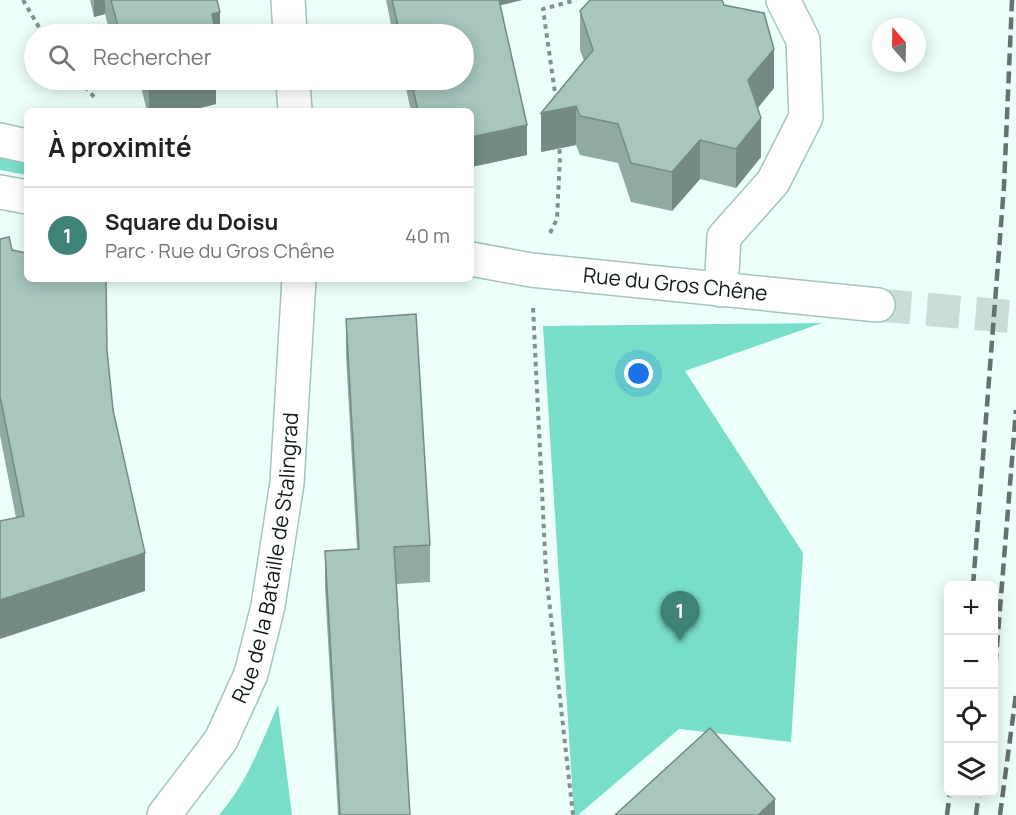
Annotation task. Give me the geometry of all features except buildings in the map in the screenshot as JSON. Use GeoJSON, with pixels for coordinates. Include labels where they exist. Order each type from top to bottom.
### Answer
{"type":"FeatureCollection","features":[{"type":"Feature","properties":{"kind":"street"},"geometry":{"type":"LineString","coordinates":[[288,0],[289,24]]}},
{"type":"Feature","properties":{"kind":"street"},"geometry":{"type":"LineString","coordinates":[[721,290],[724,237],[773,182],[806,117],[802,40],[783,0]]}},
{"type":"Feature","properties":{"kind":"street"},"geometry":{"type":"LineString","coordinates":[[294,90],[295,108]]}},
{"type":"Feature","properties":{"kind":"street"},"geometry":{"type":"LineString","coordinates":[[0,140],[24,145]]}},
{"type":"Feature","properties":{"kind":"street"},"geometry":{"type":"LineString","coordinates":[[0,192],[24,196]]}},
{"type":"Feature","properties":{"kind":"street","name":"Rue du Gros Chêne"},"geometry":{"type":"LineString","coordinates":[[474,260],[531,270],[878,305]]}},
{"type":"Feature","properties":{"kind":"street","name":"Rue de la Bataille de Stalingrad"},"geometry":{"type":"LineString","coordinates":[[164,815],[221,740],[251,674],[268,606],[287,483],[299,282]]}},
{"type":"Feature","properties":{"kind":"path"},"geometry":{"type":"LineString","coordinates":[[22,0],[37,24]]}},
{"type":"Feature","properties":{"kind":"path"},"geometry":{"type":"LineString","coordinates":[[556,101],[543,9],[576,0]]}},
{"type":"Feature","properties":{"kind":"path"},"geometry":{"type":"LineString","coordinates":[[88,90],[95,98]]}},
{"type":"Feature","properties":{"kind":"path"},"geometry":{"type":"LineString","coordinates":[[559,134],[557,219],[531,270],[546,573],[573,815]]}},
{"type":"Feature","properties":{"kind":"green space"},"geometry":{"type":"Polygon","coordinates":[[[0,154],[24,159],[24,174],[0,170],[0,154]]]}},
{"type":"Feature","properties":{"kind":"green space"},"geometry":{"type":"Polygon","coordinates":[[[822,323],[685,371],[803,553],[791,742],[679,729],[578,815],[574,815],[543,326],[822,323]]]}},
{"type":"Feature","properties":{"kind":"green space"},"geometry":{"type":"Polygon","coordinates":[[[278,705],[292,815],[219,815],[238,790],[278,705]]]}},
{"type":"Feature","properties":{"kind":"tunnel"},"geometry":{"type":"LineString","coordinates":[[878,305],[1016,317]]}},
{"type":"Feature","properties":{"kind":"railway"},"geometry":{"type":"LineString","coordinates":[[973,581],[1004,186],[1012,0]]}},
{"type":"Feature","properties":{"kind":"railway"},"geometry":{"type":"LineString","coordinates":[[998,635],[1016,410]]}},
{"type":"Feature","properties":{"kind":"railway"},"geometry":{"type":"LineString","coordinates":[[1000,815],[1016,694]]}},
{"type":"Feature","properties":{"kind":"railway"},"geometry":{"type":"LineString","coordinates":[[947,815],[949,797]]}},
{"type":"Feature","properties":{"kind":"railway"},"geometry":{"type":"LineString","coordinates":[[976,815],[978,797]]}},
{"type":"Feature","properties":{"kind":"place","name":"Square du Doisu"},"geometry":{"type":"Point","coordinates":[680,641]}}]}
